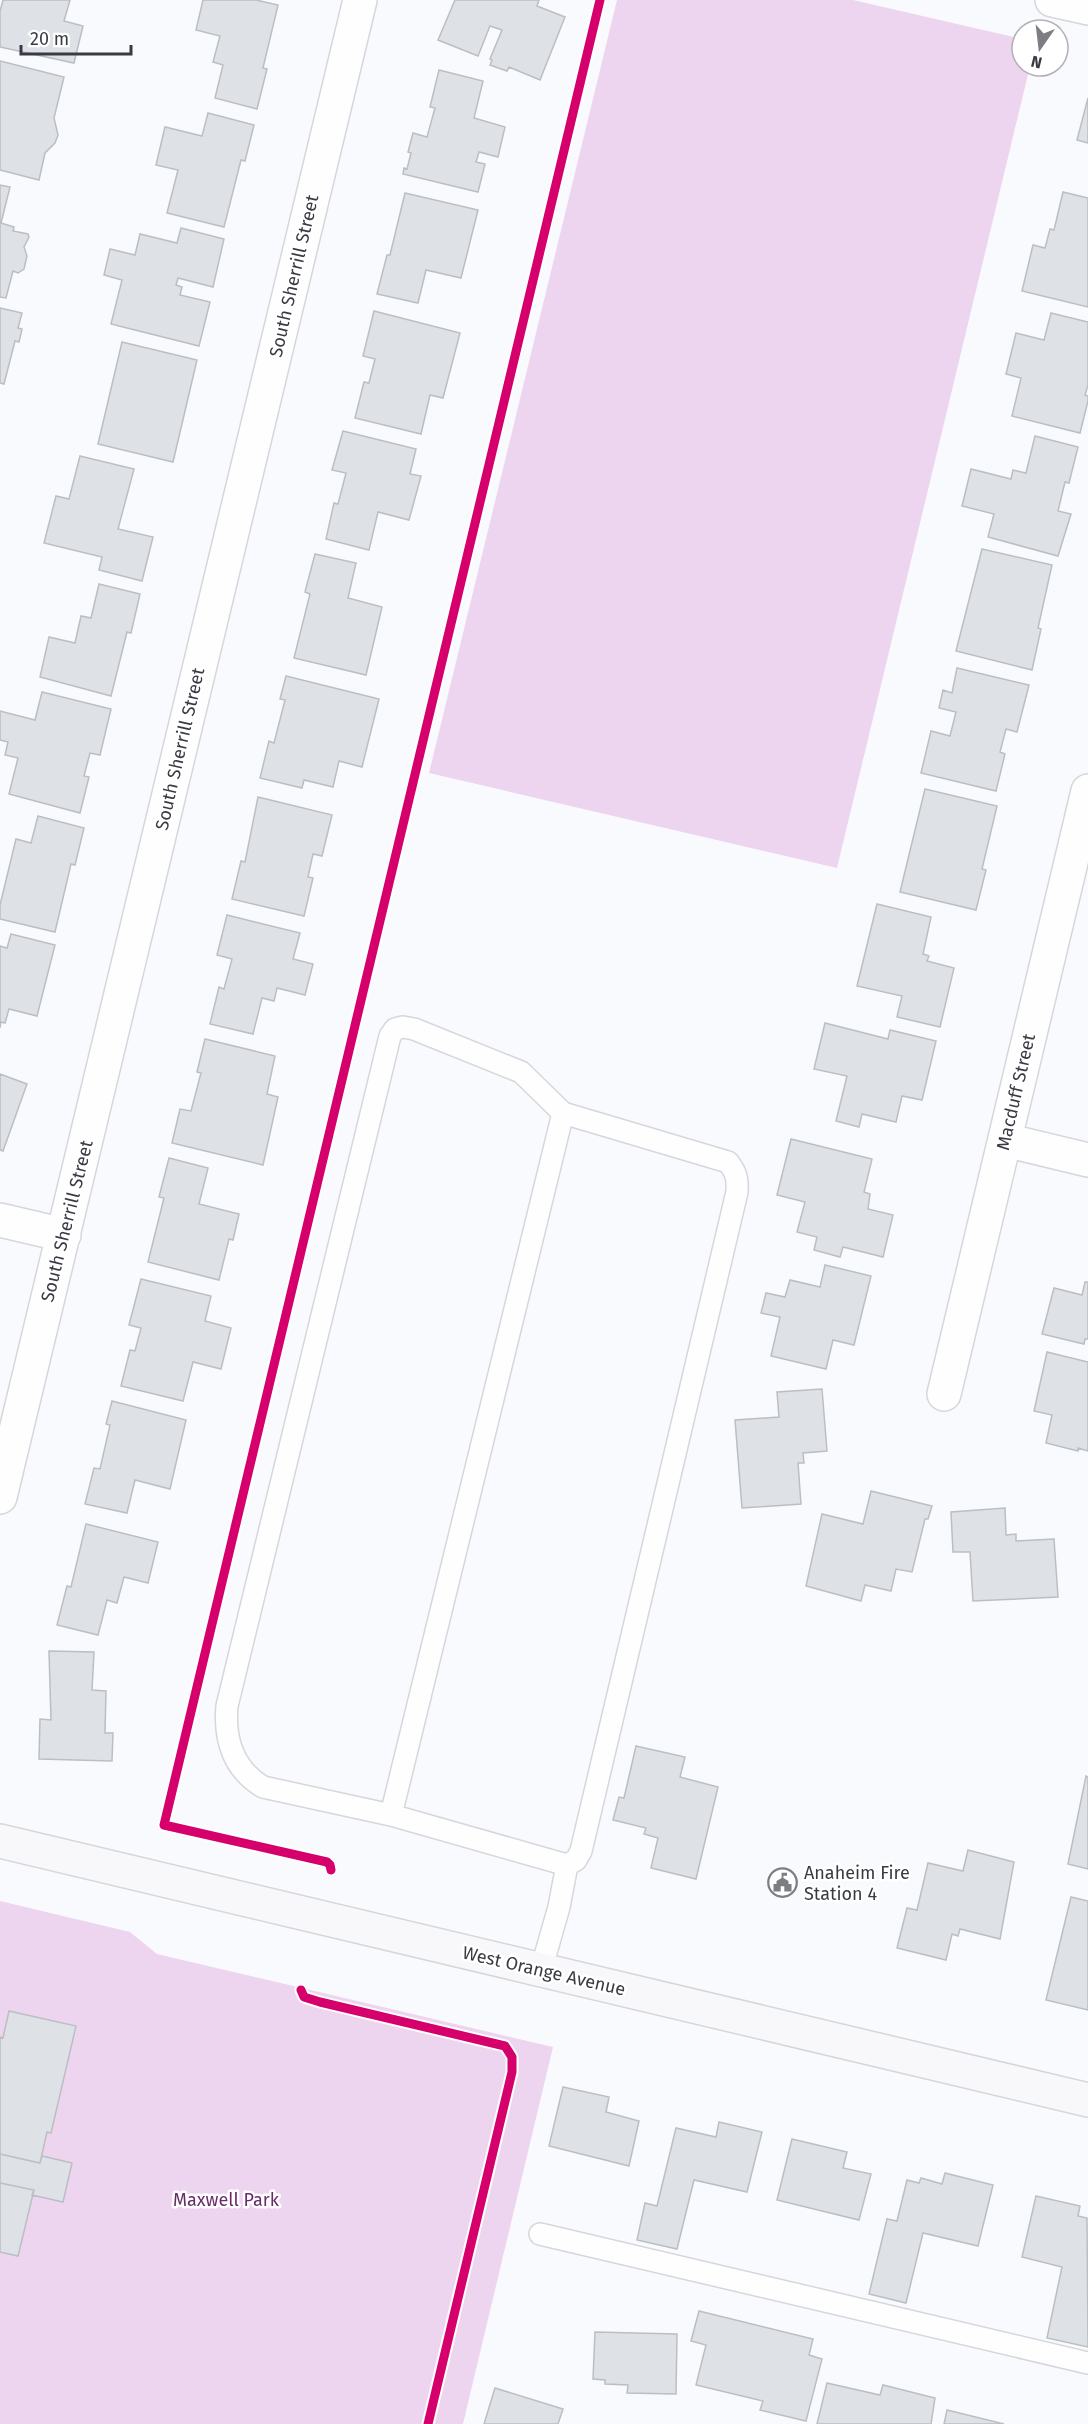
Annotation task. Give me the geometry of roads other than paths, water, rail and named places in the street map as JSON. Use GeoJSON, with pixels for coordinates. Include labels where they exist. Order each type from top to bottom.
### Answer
{"type":"FeatureCollection","features":[{"type":"Feature","properties":{"kind":"street","name":"South Sherrill Street"},"geometry":{"type":"LineString","coordinates":[[0,1497],[360,0]]}},
{"type":"Feature","properties":{"kind":"street"},"geometry":{"type":"LineString","coordinates":[[1052,0],[1088,9]]}},
{"type":"Feature","properties":{"kind":"street","name":"Macduff Street"},"geometry":{"type":"LineString","coordinates":[[944,1394],[1088,791]]}},
{"type":"Feature","properties":{"kind":"street"},"geometry":{"type":"LineString","coordinates":[[1005,1140],[1088,1160]]}},
{"type":"Feature","properties":{"kind":"street"},"geometry":{"type":"LineString","coordinates":[[0,1220],[64,1235]]}},
{"type":"Feature","properties":{"kind":"street","name":"West Orange Avenue"},"geometry":{"type":"LineString","coordinates":[[0,1841],[1088,2100]]}},
{"type":"Feature","properties":{"kind":"lane"},"geometry":{"type":"LineString","coordinates":[[404,1027],[507,1064],[521,1072],[563,1113],[728,1162],[738,1179],[737,1192],[581,1851],[576,1860],[567,1865],[391,1815],[263,1787],[252,1781],[242,1770],[232,1752],[226,1725],[227,1706],[390,1036],[394,1029],[404,1027]]}},
{"type":"Feature","properties":{"kind":"lane"},"geometry":{"type":"LineString","coordinates":[[391,1815],[563,1113]]}},
{"type":"Feature","properties":{"kind":"lane"},"geometry":{"type":"LineString","coordinates":[[541,1970],[559,1907],[567,1865]]}},
{"type":"Feature","properties":{"kind":"lane"},"geometry":{"type":"LineString","coordinates":[[540,2234],[1088,2363]]}},
{"type":"Feature","properties":{"kind":"place","name":"Anaheim Fire Station 4"},"geometry":{"type":"Point","coordinates":[783,1883]}},
{"type":"Feature","properties":{"kind":"park label","name":"Maxwell Park"},"geometry":{"type":"Point","coordinates":[226,2200]}}]}
